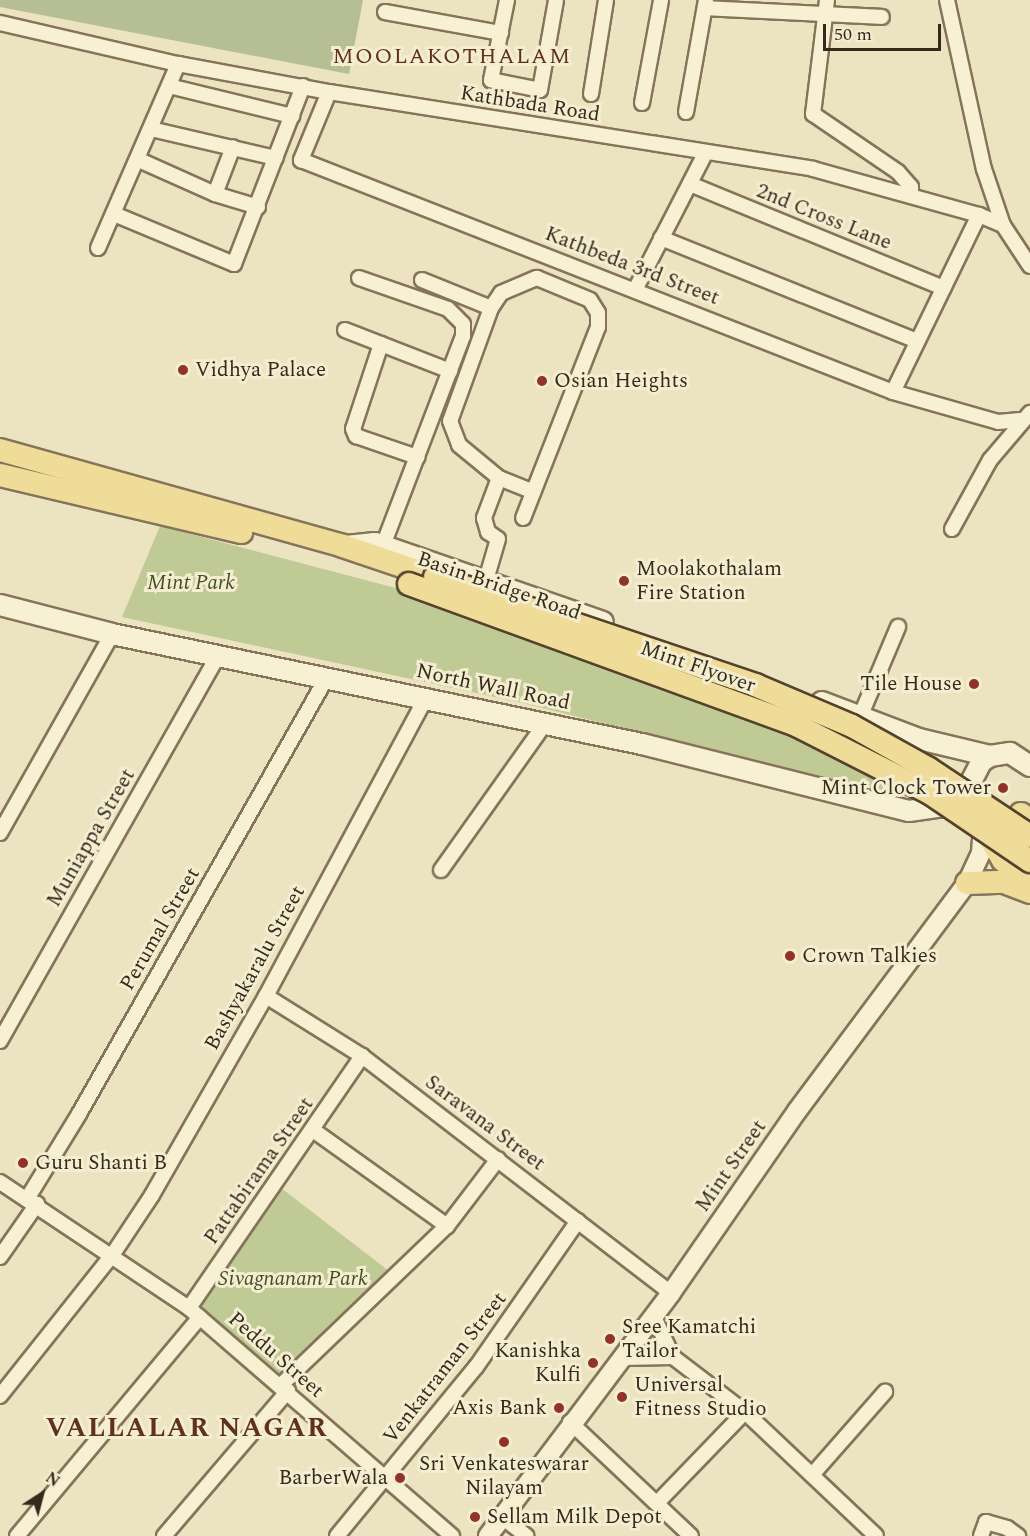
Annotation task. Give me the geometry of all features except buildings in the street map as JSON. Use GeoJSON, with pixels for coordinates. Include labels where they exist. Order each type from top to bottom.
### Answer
{"type":"FeatureCollection","features":[{"type":"Feature","properties":{"kind":"main road","name":"Basin Bridge Road"},"geometry":{"type":"LineString","coordinates":[[0,450],[343,546],[383,545],[486,580],[919,739],[990,756]]}},
{"type":"Feature","properties":{"kind":"main road","name":"Mint Flyover"},"geometry":{"type":"LineString","coordinates":[[0,475],[238,532],[382,574],[411,577],[754,685],[832,717],[929,769],[1030,836]]}},
{"type":"Feature","properties":{"kind":"main road","name":"Mint Flyover"},"geometry":{"type":"LineString","coordinates":[[343,546],[411,577],[739,702],[806,730],[930,793],[1030,861]]}},
{"type":"Feature","properties":{"kind":"main road","name":"North Wall Road"},"geometry":{"type":"LineString","coordinates":[[0,605],[112,634],[546,722],[909,811],[984,809],[1027,814]]}},
{"type":"Feature","properties":{"kind":"main road"},"geometry":{"type":"LineString","coordinates":[[909,811],[917,799],[926,760],[919,739]]}},
{"type":"Feature","properties":{"kind":"main road"},"geometry":{"type":"LineString","coordinates":[[1030,743],[1010,753],[990,756],[981,762],[972,780],[984,809],[992,841],[1003,860],[1030,883]]}},
{"type":"Feature","properties":{"kind":"main road"},"geometry":{"type":"LineString","coordinates":[[1010,753],[1030,766]]}},
{"type":"Feature","properties":{"kind":"main road"},"geometry":{"type":"LineString","coordinates":[[967,883],[1004,882],[1030,892]]}},
{"type":"Feature","properties":{"kind":"street"},"geometry":{"type":"LineString","coordinates":[[507,0],[491,80],[540,90],[556,0]]}},
{"type":"Feature","properties":{"kind":"street"},"geometry":{"type":"LineString","coordinates":[[591,93],[606,0]]}},
{"type":"Feature","properties":{"kind":"street"},"geometry":{"type":"LineString","coordinates":[[642,103],[661,0]]}},
{"type":"Feature","properties":{"kind":"street"},"geometry":{"type":"LineString","coordinates":[[827,0],[813,114],[898,172],[911,187],[911,195]]}},
{"type":"Feature","properties":{"kind":"street"},"geometry":{"type":"LineString","coordinates":[[947,0],[984,169],[1003,225],[1030,266]]}},
{"type":"Feature","properties":{"kind":"street"},"geometry":{"type":"LineString","coordinates":[[686,112],[705,4],[775,6],[826,16],[882,17]]}},
{"type":"Feature","properties":{"kind":"street"},"geometry":{"type":"LineString","coordinates":[[385,12],[501,33]]}},
{"type":"Feature","properties":{"kind":"street","name":"Kathbada Road"},"geometry":{"type":"LineString","coordinates":[[0,22],[178,64],[329,92],[813,170],[911,195],[979,215],[1003,225]]}},
{"type":"Feature","properties":{"kind":"street"},"geometry":{"type":"LineString","coordinates":[[98,248],[139,160],[178,64]]}},
{"type":"Feature","properties":{"kind":"street"},"geometry":{"type":"LineString","coordinates":[[169,86],[292,116]]}},
{"type":"Feature","properties":{"kind":"street"},"geometry":{"type":"LineString","coordinates":[[114,214],[234,264],[303,86]]}},
{"type":"Feature","properties":{"kind":"street","name":"Kathbeda 3rd Street"},"geometry":{"type":"LineString","coordinates":[[329,92],[301,160],[636,288],[893,392],[998,423],[1025,416]]}},
{"type":"Feature","properties":{"kind":"street"},"geometry":{"type":"LineString","coordinates":[[151,129],[276,158]]}},
{"type":"Feature","properties":{"kind":"street"},"geometry":{"type":"LineString","coordinates":[[215,194],[232,147]]}},
{"type":"Feature","properties":{"kind":"street"},"geometry":{"type":"LineString","coordinates":[[636,288],[705,154]]}},
{"type":"Feature","properties":{"kind":"street"},"geometry":{"type":"LineString","coordinates":[[139,160],[215,194],[258,207]]}},
{"type":"Feature","properties":{"kind":"street","name":"2nd Cross Lane"},"geometry":{"type":"LineString","coordinates":[[690,184],[943,288]]}},
{"type":"Feature","properties":{"kind":"street"},"geometry":{"type":"LineString","coordinates":[[893,392],[979,215]]}},
{"type":"Feature","properties":{"kind":"street"},"geometry":{"type":"LineString","coordinates":[[661,238],[917,341]]}},
{"type":"Feature","properties":{"kind":"street"},"geometry":{"type":"LineString","coordinates":[[359,278],[448,309],[463,324],[463,336],[383,545]]}},
{"type":"Feature","properties":{"kind":"street"},"geometry":{"type":"LineString","coordinates":[[523,518],[598,327],[598,314],[590,300],[537,278],[501,293],[490,308],[450,421],[459,445],[499,478],[532,492]]}},
{"type":"Feature","properties":{"kind":"street"},"geometry":{"type":"LineString","coordinates":[[422,280],[490,308]]}},
{"type":"Feature","properties":{"kind":"street"},"geometry":{"type":"LineString","coordinates":[[345,330],[450,371]]}},
{"type":"Feature","properties":{"kind":"street"},"geometry":{"type":"LineString","coordinates":[[381,344],[353,429],[356,436],[417,458]]}},
{"type":"Feature","properties":{"kind":"street"},"geometry":{"type":"LineString","coordinates":[[952,529],[990,460],[1025,416]]}},
{"type":"Feature","properties":{"kind":"street"},"geometry":{"type":"LineString","coordinates":[[486,580],[498,539],[488,532],[484,518],[499,478]]}},
{"type":"Feature","properties":{"kind":"street"},"geometry":{"type":"LineString","coordinates":[[860,717],[898,627]]}},
{"type":"Feature","properties":{"kind":"street"},"geometry":{"type":"LineString","coordinates":[[0,833],[112,634]]}},
{"type":"Feature","properties":{"kind":"street","name":"Muniappa Street"},"geometry":{"type":"LineString","coordinates":[[0,1041],[218,656]]}},
{"type":"Feature","properties":{"kind":"street","name":"Perumal Street"},"geometry":{"type":"LineString","coordinates":[[0,1257],[327,677]]}},
{"type":"Feature","properties":{"kind":"street","name":"Bashyakaralu Street"},"geometry":{"type":"LineString","coordinates":[[0,1395],[113,1254],[152,1195],[266,996],[426,698]]}},
{"type":"Feature","properties":{"kind":"street"},"geometry":{"type":"LineString","coordinates":[[441,870],[546,722]]}},
{"type":"Feature","properties":{"kind":"street","name":"Mint Street"},"geometry":{"type":"LineString","coordinates":[[488,1536],[570,1422],[671,1293],[797,1111],[967,883],[981,853],[984,809]]}},
{"type":"Feature","properties":{"kind":"street","name":"Saravana Street"},"geometry":{"type":"LineString","coordinates":[[266,996],[362,1056],[671,1293]]}},
{"type":"Feature","properties":{"kind":"street","name":"Pattabirama Street"},"geometry":{"type":"LineString","coordinates":[[17,1536],[194,1312],[362,1056]]}},
{"type":"Feature","properties":{"kind":"street"},"geometry":{"type":"LineString","coordinates":[[313,1130],[447,1226]]}},
{"type":"Feature","properties":{"kind":"street"},"geometry":{"type":"LineString","coordinates":[[164,1536],[284,1388],[447,1226],[498,1159]]}},
{"type":"Feature","properties":{"kind":"street","name":"Peddu Street"},"geometry":{"type":"LineString","coordinates":[[0,1182],[113,1254],[194,1312],[452,1536]]}},
{"type":"Feature","properties":{"kind":"street","name":"Venkatraman Street"},"geometry":{"type":"LineString","coordinates":[[337,1536],[476,1367],[578,1221]]}},
{"type":"Feature","properties":{"kind":"street"},"geometry":{"type":"LineString","coordinates":[[653,1315],[674,1357],[745,1412],[876,1536]]}},
{"type":"Feature","properties":{"kind":"street"},"geometry":{"type":"LineString","coordinates":[[620,1358],[674,1357]]}},
{"type":"Feature","properties":{"kind":"street"},"geometry":{"type":"LineString","coordinates":[[812,1474],[885,1392]]}},
{"type":"Feature","properties":{"kind":"street"},"geometry":{"type":"LineString","coordinates":[[657,1503],[745,1412]]}},
{"type":"Feature","properties":{"kind":"street"},"geometry":{"type":"LineString","coordinates":[[570,1422],[691,1536]]}},
{"type":"Feature","properties":{"kind":"street"},"geometry":{"type":"LineString","coordinates":[[502,1517],[526,1536]]}},
{"type":"Feature","properties":{"kind":"street"},"geometry":{"type":"LineString","coordinates":[[981,1536],[986,1522],[1007,1528],[1018,1536]]}},
{"type":"Feature","properties":{"kind":"green space"},"geometry":{"type":"Polygon","coordinates":[[[0,0],[363,0],[349,74],[0,7],[0,0]]]}},
{"type":"Feature","properties":{"kind":"green space","name":"Mint Park"},"geometry":{"type":"Polygon","coordinates":[[[160,526],[407,591],[757,717],[904,789],[871,791],[523,703],[122,617],[160,526]]]}},
{"type":"Feature","properties":{"kind":"green space","name":"Sivagnanam Park"},"geometry":{"type":"Polygon","coordinates":[[[281,1188],[389,1271],[282,1377],[198,1304],[281,1188]]]}},
{"type":"Feature","properties":{"kind":"place","name":"Vidhya Palace"},"geometry":{"type":"Point","coordinates":[183,370]}},
{"type":"Feature","properties":{"kind":"place","name":"Osian Heights"},"geometry":{"type":"Point","coordinates":[542,381]}},
{"type":"Feature","properties":{"kind":"place","name":"Moolakothalam Fire Station"},"geometry":{"type":"Point","coordinates":[624,581]}},
{"type":"Feature","properties":{"kind":"place","name":"Tile House"},"geometry":{"type":"Point","coordinates":[974,684]}},
{"type":"Feature","properties":{"kind":"place","name":"Mint Clock Tower"},"geometry":{"type":"Point","coordinates":[1003,788]}},
{"type":"Feature","properties":{"kind":"place","name":"Crown Talkies"},"geometry":{"type":"Point","coordinates":[790,956]}},
{"type":"Feature","properties":{"kind":"place","name":"Guru Shanti B"},"geometry":{"type":"Point","coordinates":[23,1163]}},
{"type":"Feature","properties":{"kind":"place","name":"Sree Kamatchi Tailor"},"geometry":{"type":"Point","coordinates":[610,1339]}},
{"type":"Feature","properties":{"kind":"place","name":"Kanishka Kulfi"},"geometry":{"type":"Point","coordinates":[593,1363]}},
{"type":"Feature","properties":{"kind":"place","name":"Universal Fitness Studio"},"geometry":{"type":"Point","coordinates":[622,1397]}},
{"type":"Feature","properties":{"kind":"place","name":"Axis Bank"},"geometry":{"type":"Point","coordinates":[559,1408]}},
{"type":"Feature","properties":{"kind":"place","name":"Sri Venkateswarar Nilayam"},"geometry":{"type":"Point","coordinates":[504,1442]}},
{"type":"Feature","properties":{"kind":"place","name":"BarberWala"},"geometry":{"type":"Point","coordinates":[400,1478]}},
{"type":"Feature","properties":{"kind":"place","name":"Sellam Milk Depot"},"geometry":{"type":"Point","coordinates":[475,1517]}},
{"type":"Feature","properties":{"kind":"district","name":"MOOLAKOTHALAM"},"geometry":{"type":"Point","coordinates":[452,57]}},
{"type":"Feature","properties":{"kind":"district","name":"VALLALAR NAGAR"},"geometry":{"type":"Point","coordinates":[187,1429]}}]}
